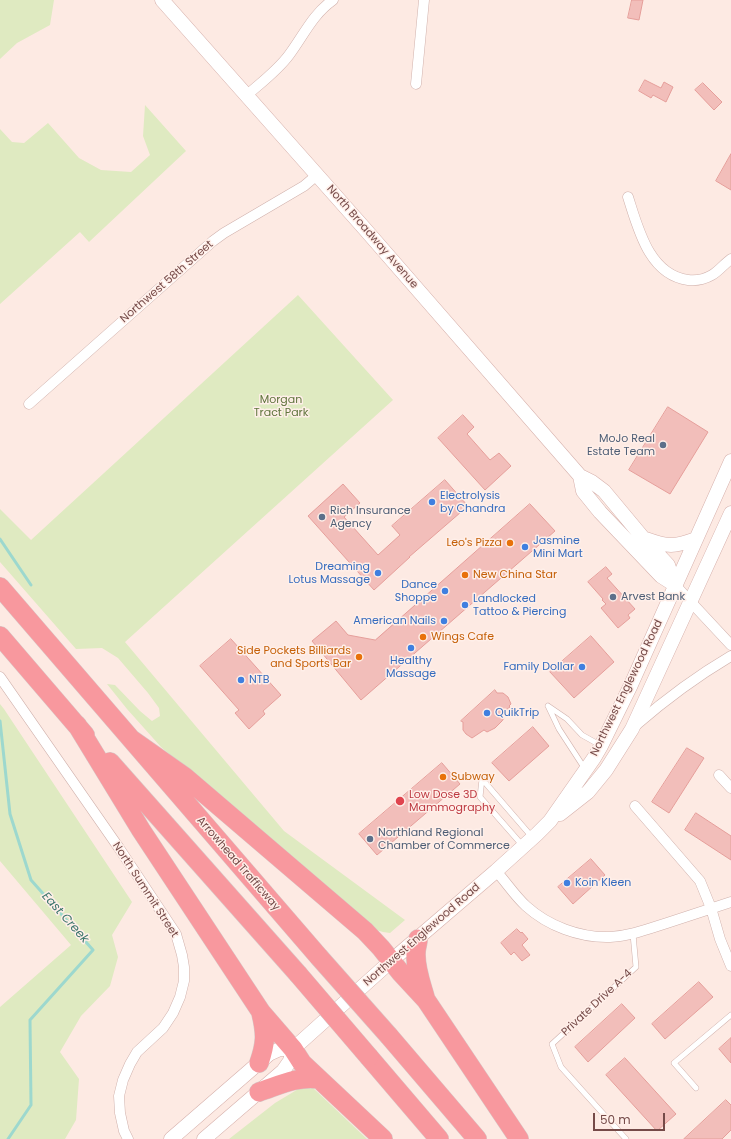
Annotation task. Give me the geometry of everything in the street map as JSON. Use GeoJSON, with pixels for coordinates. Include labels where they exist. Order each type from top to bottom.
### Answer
{"type":"FeatureCollection","features":[{"type":"Feature","properties":{"kind":"highway","name":"Arrowhead Trafficway"},"geometry":{"type":"LineString","coordinates":[[0,587],[477,1139]]}},
{"type":"Feature","properties":{"kind":"highway"},"geometry":{"type":"LineString","coordinates":[[0,636],[77,726],[298,974],[439,1139]]}},
{"type":"Feature","properties":{"kind":"highway"},"geometry":{"type":"LineString","coordinates":[[77,726],[141,830],[261,1012],[293,1049],[302,1063],[383,1139]]}},
{"type":"Feature","properties":{"kind":"highway"},"geometry":{"type":"LineString","coordinates":[[131,739],[191,782],[365,931],[426,1000],[519,1139]]}},
{"type":"Feature","properties":{"kind":"highway"},"geometry":{"type":"LineString","coordinates":[[418,939],[416,960],[420,981],[426,1000]]}},
{"type":"Feature","properties":{"kind":"highway"},"geometry":{"type":"LineString","coordinates":[[259,1063],[264,1050],[265,1038],[261,1012]]}},
{"type":"Feature","properties":{"kind":"highway"},"geometry":{"type":"LineString","coordinates":[[259,1092],[295,1079],[319,1079]]}},
{"type":"Feature","properties":{"kind":"main road","name":"North Broadway Avenue"},"geometry":{"type":"LineString","coordinates":[[162,0],[580,476],[592,482],[604,491],[668,565],[675,585]]}},
{"type":"Feature","properties":{"kind":"main road","name":"Northwest Englewood Road"},"geometry":{"type":"LineString","coordinates":[[550,821],[601,746],[630,687],[731,461]]}},
{"type":"Feature","properties":{"kind":"main road","name":"North Broadway Avenue"},"geometry":{"type":"LineString","coordinates":[[580,476],[583,491],[600,512],[661,576],[675,585]]}},
{"type":"Feature","properties":{"kind":"main road","name":"Northwest Englewood Road"},"geometry":{"type":"LineString","coordinates":[[204,1139],[283,1071],[290,1061],[293,1049],[391,961],[496,871],[550,821],[588,792],[606,770],[632,729],[731,513]]}},
{"type":"Feature","properties":{"kind":"main road"},"geometry":{"type":"LineString","coordinates":[[644,539],[670,546],[696,539]]}},
{"type":"Feature","properties":{"kind":"main road"},"geometry":{"type":"LineString","coordinates":[[171,1139],[268,1054],[280,1049],[293,1049]]}},
{"type":"Feature","properties":{"kind":"street"},"geometry":{"type":"LineString","coordinates":[[247,95],[277,69],[289,55],[316,15],[333,0]]}},
{"type":"Feature","properties":{"kind":"street"},"geometry":{"type":"LineString","coordinates":[[416,84],[424,0]]}},
{"type":"Feature","properties":{"kind":"street","name":"Northwest 58th Street"},"geometry":{"type":"LineString","coordinates":[[28,404],[213,241],[304,186],[317,175]]}},
{"type":"Feature","properties":{"kind":"street"},"geometry":{"type":"LineString","coordinates":[[628,197],[648,251],[672,276],[682,280],[691,281],[703,279],[712,275],[731,259]]}},
{"type":"Feature","properties":{"kind":"street","name":"North Broadway Avenue"},"geometry":{"type":"LineString","coordinates":[[675,585],[731,645]]}},
{"type":"Feature","properties":{"kind":"street"},"geometry":{"type":"LineString","coordinates":[[632,729],[660,704],[704,672],[731,656]]}},
{"type":"Feature","properties":{"kind":"street","name":"North Summit Street"},"geometry":{"type":"LineString","coordinates":[[0,677],[119,848],[176,934],[182,955],[184,981],[180,997],[173,1013],[163,1028],[137,1052],[123,1080],[119,1096],[120,1113],[124,1131],[128,1139]]}},
{"type":"Feature","properties":{"kind":"street"},"geometry":{"type":"LineString","coordinates":[[719,774],[731,788]]}},
{"type":"Feature","properties":{"kind":"street"},"geometry":{"type":"LineString","coordinates":[[635,806],[700,881],[712,908],[720,939],[731,966]]}},
{"type":"Feature","properties":{"kind":"street"},"geometry":{"type":"LineString","coordinates":[[496,871],[527,906],[551,923],[580,934],[595,936],[610,937],[633,934],[731,902]]}},
{"type":"Feature","properties":{"kind":"lane"},"geometry":{"type":"LineString","coordinates":[[586,770],[559,729],[548,706],[567,719],[582,735],[601,746]]}},
{"type":"Feature","properties":{"kind":"lane"},"geometry":{"type":"LineString","coordinates":[[482,779],[528,842],[480,797],[482,779]]}},
{"type":"Feature","properties":{"kind":"lane","name":"Private Drive A-4"},"geometry":{"type":"LineString","coordinates":[[626,1139],[561,1067],[552,1044],[636,967],[633,934]]}},
{"type":"Feature","properties":{"kind":"lane"},"geometry":{"type":"LineString","coordinates":[[696,1088],[674,1063],[731,1015]]}},
{"type":"Feature","properties":{"kind":"green space"},"geometry":{"type":"Polygon","coordinates":[[[0,0],[54,0],[50,25],[17,43],[0,59],[0,0]]]}},
{"type":"Feature","properties":{"kind":"green space"},"geometry":{"type":"Polygon","coordinates":[[[145,105],[186,151],[89,242],[80,232],[0,304],[0,129],[12,142],[24,143],[48,123],[79,158],[101,170],[131,172],[150,155],[143,136],[145,105]]]}},
{"type":"Feature","properties":{"kind":"green space","name":"Morgan Tract Park"},"geometry":{"type":"Polygon","coordinates":[[[298,295],[393,400],[125,642],[284,831],[405,920],[390,933],[373,929],[161,747],[107,684],[115,685],[140,711],[152,721],[160,716],[159,708],[118,658],[102,648],[76,649],[0,562],[0,509],[31,540],[298,295]]]}},
{"type":"Feature","properties":{"kind":"green space"},"geometry":{"type":"Polygon","coordinates":[[[0,704],[132,902],[112,935],[118,957],[110,986],[81,1016],[60,1052],[79,1079],[76,1120],[65,1139],[0,1139],[0,1007],[71,945],[0,861],[0,704]]]}},
{"type":"Feature","properties":{"kind":"green space"},"geometry":{"type":"Polygon","coordinates":[[[312,1087],[367,1139],[229,1139],[275,1103],[300,1088],[312,1087]]]}},
{"type":"Feature","properties":{"kind":"building"},"geometry":{"type":"Polygon","coordinates":[[[632,0],[643,0],[639,20],[628,18],[632,0]]]}},
{"type":"Feature","properties":{"kind":"building"},"geometry":{"type":"Polygon","coordinates":[[[645,80],[661,88],[664,82],[673,87],[666,102],[653,95],[651,98],[639,91],[645,80]]]}},
{"type":"Feature","properties":{"kind":"building"},"geometry":{"type":"Polygon","coordinates":[[[703,83],[722,102],[714,110],[695,90],[703,83]]]}},
{"type":"Feature","properties":{"kind":"building"},"geometry":{"type":"Polygon","coordinates":[[[731,154],[731,190],[716,181],[731,154]]]}},
{"type":"Feature","properties":{"kind":"building"},"geometry":{"type":"Polygon","coordinates":[[[668,407],[708,432],[670,494],[629,470],[668,407]]]}},
{"type":"Feature","properties":{"kind":"building"},"geometry":{"type":"Polygon","coordinates":[[[463,415],[474,427],[467,434],[490,460],[499,453],[511,466],[485,490],[438,438],[463,415]]]}},
{"type":"Feature","properties":{"kind":"building"},"geometry":{"type":"Polygon","coordinates":[[[445,480],[468,506],[409,557],[374,590],[308,516],[343,484],[360,503],[344,517],[378,555],[400,535],[392,526],[445,480]]]}},
{"type":"Feature","properties":{"kind":"building"},"geometry":{"type":"Polygon","coordinates":[[[530,504],[555,531],[361,700],[312,641],[336,621],[348,635],[375,640],[530,504]]]}},
{"type":"Feature","properties":{"kind":"building","name":"Arvest Bank"},"geometry":{"type":"Polygon","coordinates":[[[606,567],[612,574],[607,578],[635,609],[628,615],[630,618],[618,628],[601,608],[606,604],[588,582],[606,567]]]}},
{"type":"Feature","properties":{"kind":"building","name":"Family Dollar"},"geometry":{"type":"Polygon","coordinates":[[[591,636],[614,662],[574,698],[550,672],[591,636]]]}},
{"type":"Feature","properties":{"kind":"building","name":"NTB"},"geometry":{"type":"Polygon","coordinates":[[[231,639],[281,695],[263,711],[265,714],[249,729],[235,713],[239,710],[200,666],[231,639]]]}},
{"type":"Feature","properties":{"kind":"building","name":"QuikTrip"},"geometry":{"type":"Polygon","coordinates":[[[495,690],[497,693],[503,693],[508,697],[511,704],[509,706],[510,707],[502,715],[504,718],[495,728],[487,732],[484,730],[472,738],[463,730],[463,722],[461,721],[495,690]]]}},
{"type":"Feature","properties":{"kind":"building","name":"QuikTrip"},"geometry":{"type":"Polygon","coordinates":[[[533,727],[549,746],[509,781],[492,763],[533,727]]]}},
{"type":"Feature","properties":{"kind":"building"},"geometry":{"type":"Polygon","coordinates":[[[687,748],[704,758],[669,813],[652,802],[687,748]]]}},
{"type":"Feature","properties":{"kind":"building"},"geometry":{"type":"Polygon","coordinates":[[[442,763],[460,784],[377,855],[359,834],[442,763]]]}},
{"type":"Feature","properties":{"kind":"building"},"geometry":{"type":"Polygon","coordinates":[[[696,813],[731,836],[731,860],[685,830],[696,813]]]}},
{"type":"Feature","properties":{"kind":"building"},"geometry":{"type":"Polygon","coordinates":[[[591,859],[605,875],[573,904],[558,887],[591,859]]]}},
{"type":"Feature","properties":{"kind":"building"},"geometry":{"type":"Polygon","coordinates":[[[517,929],[528,939],[522,945],[530,955],[522,961],[514,952],[511,955],[501,943],[517,929]]]}},
{"type":"Feature","properties":{"kind":"building"},"geometry":{"type":"Polygon","coordinates":[[[699,982],[713,997],[665,1039],[652,1024],[699,982]]]}},
{"type":"Feature","properties":{"kind":"building"},"geometry":{"type":"Polygon","coordinates":[[[622,1004],[635,1018],[588,1062],[575,1047],[622,1004]]]}},
{"type":"Feature","properties":{"kind":"building"},"geometry":{"type":"Polygon","coordinates":[[[731,1038],[731,1063],[719,1049],[731,1038]]]}},
{"type":"Feature","properties":{"kind":"building"},"geometry":{"type":"Polygon","coordinates":[[[625,1058],[676,1114],[657,1131],[606,1075],[625,1058]]]}},
{"type":"Feature","properties":{"kind":"building"},"geometry":{"type":"Polygon","coordinates":[[[726,1100],[731,1105],[731,1130],[722,1139],[684,1139],[726,1100]]]}},
{"type":"Feature","properties":{"kind":"waterway","name":"East Creek"},"geometry":{"type":"LineString","coordinates":[[0,539],[31,585]]}},
{"type":"Feature","properties":{"kind":"waterway","name":"East Creek"},"geometry":{"type":"LineString","coordinates":[[0,721],[10,814],[31,880],[93,950],[30,1020],[31,1105],[8,1139]]}},
{"type":"Feature","properties":{"kind":"place","name":"MoJo Real Estate Team"},"geometry":{"type":"Point","coordinates":[663,445]}},
{"type":"Feature","properties":{"kind":"place","name":"Electrolysis by Chandra"},"geometry":{"type":"Point","coordinates":[432,502]}},
{"type":"Feature","properties":{"kind":"place","name":"Rich Insurance Agency"},"geometry":{"type":"Point","coordinates":[322,517]}},
{"type":"Feature","properties":{"kind":"place","name":"Leo's Pizza"},"geometry":{"type":"Point","coordinates":[510,543]}},
{"type":"Feature","properties":{"kind":"place","name":"Jasmine Mini Mart"},"geometry":{"type":"Point","coordinates":[525,547]}},
{"type":"Feature","properties":{"kind":"place","name":"Dreaming Lotus Massage"},"geometry":{"type":"Point","coordinates":[378,573]}},
{"type":"Feature","properties":{"kind":"place","name":"New China Star"},"geometry":{"type":"Point","coordinates":[465,575]}},
{"type":"Feature","properties":{"kind":"place","name":"Dance Shoppe"},"geometry":{"type":"Point","coordinates":[445,591]}},
{"type":"Feature","properties":{"kind":"place","name":"Arvest Bank"},"geometry":{"type":"Point","coordinates":[613,597]}},
{"type":"Feature","properties":{"kind":"place","name":"Landlocked Tattoo & Piercing"},"geometry":{"type":"Point","coordinates":[465,605]}},
{"type":"Feature","properties":{"kind":"place","name":"American Nails"},"geometry":{"type":"Point","coordinates":[444,621]}},
{"type":"Feature","properties":{"kind":"place","name":"Wings Cafe"},"geometry":{"type":"Point","coordinates":[423,637]}},
{"type":"Feature","properties":{"kind":"place","name":"Healthy Massage"},"geometry":{"type":"Point","coordinates":[411,648]}},
{"type":"Feature","properties":{"kind":"place","name":"Side Pockets Billiards and Sports Bar"},"geometry":{"type":"Point","coordinates":[359,657]}},
{"type":"Feature","properties":{"kind":"place","name":"Family Dollar"},"geometry":{"type":"Point","coordinates":[582,667]}},
{"type":"Feature","properties":{"kind":"place","name":"NTB"},"geometry":{"type":"Point","coordinates":[241,680]}},
{"type":"Feature","properties":{"kind":"place","name":"QuikTrip"},"geometry":{"type":"Point","coordinates":[487,713]}},
{"type":"Feature","properties":{"kind":"place","name":"Subway"},"geometry":{"type":"Point","coordinates":[443,777]}},
{"type":"Feature","properties":{"kind":"place","name":"Low Dose 3D Mammography"},"geometry":{"type":"Point","coordinates":[400,801]}},
{"type":"Feature","properties":{"kind":"place","name":"Northland Regional Chamber of Commerce"},"geometry":{"type":"Point","coordinates":[370,839]}},
{"type":"Feature","properties":{"kind":"place","name":"Koin Kleen"},"geometry":{"type":"Point","coordinates":[567,883]}}]}
